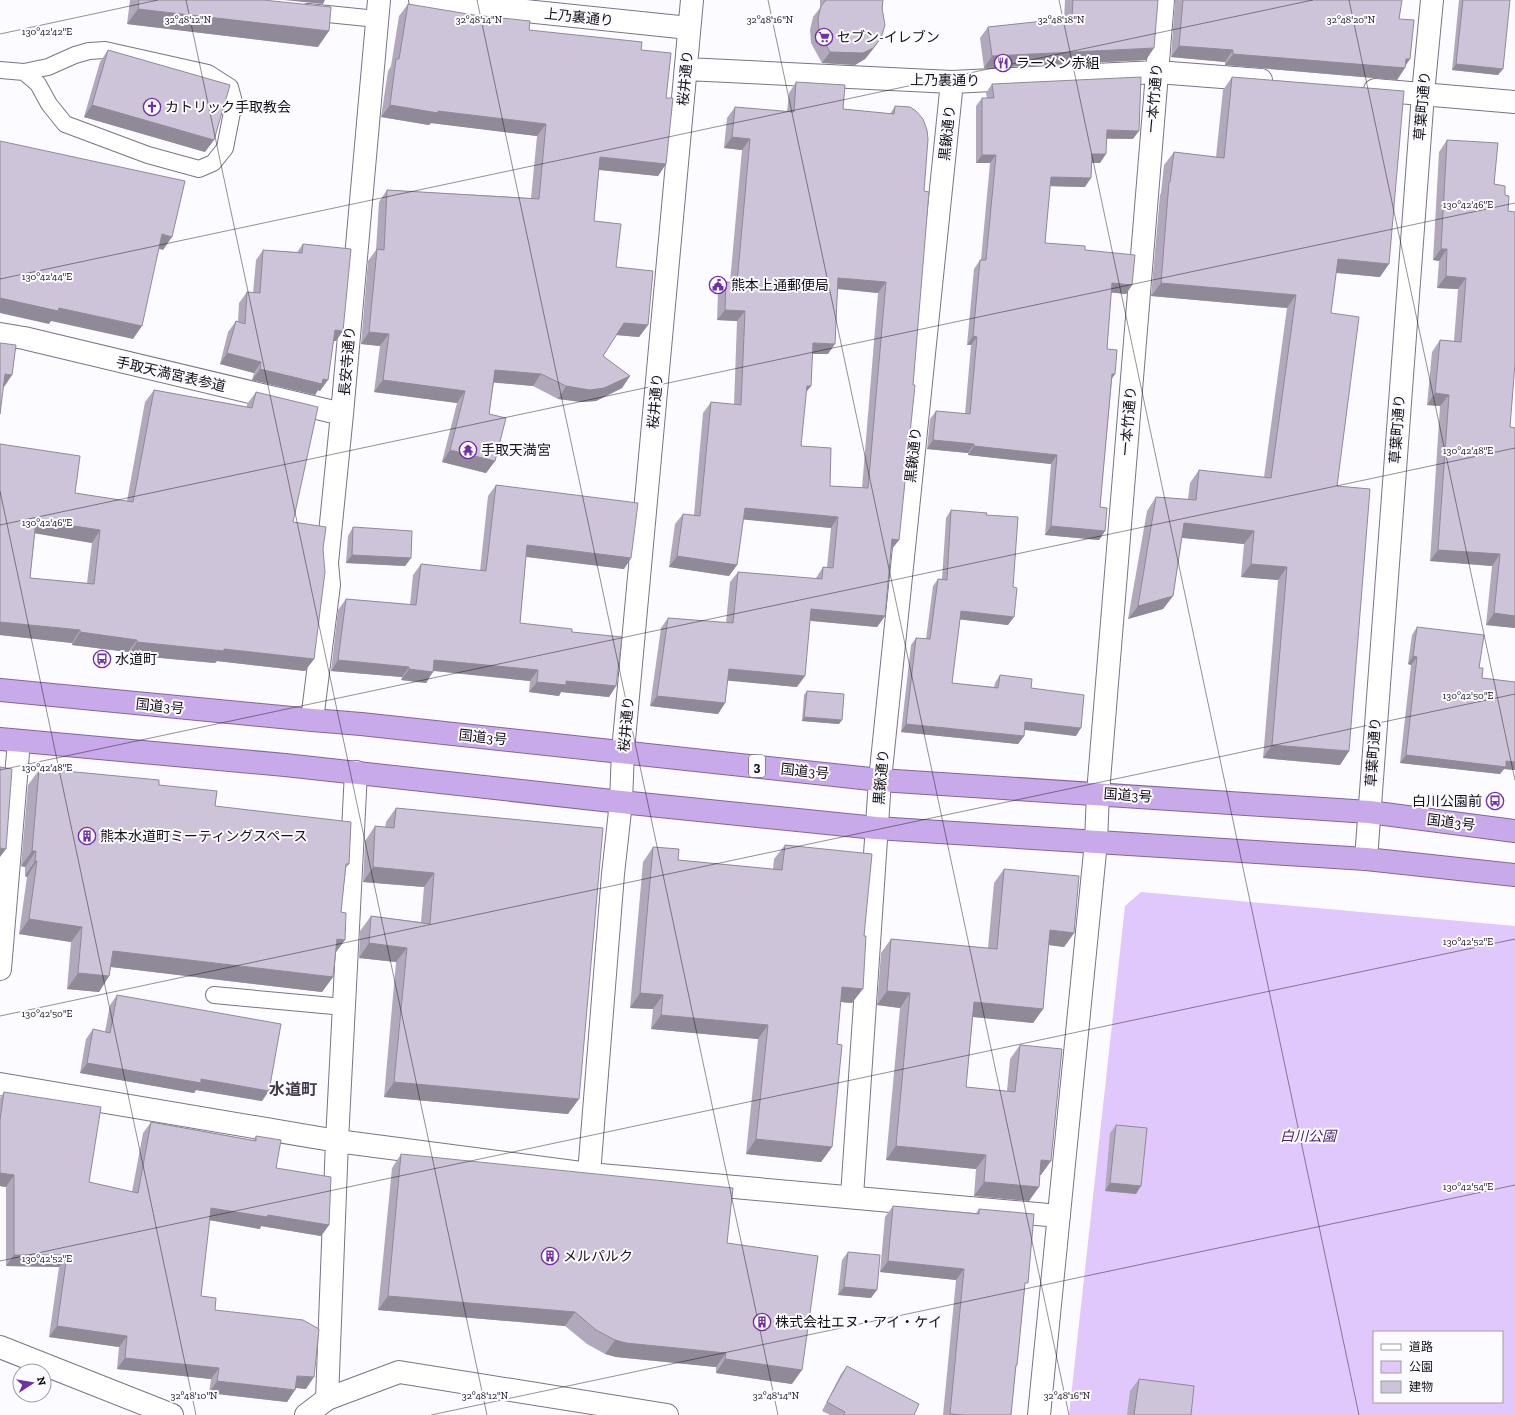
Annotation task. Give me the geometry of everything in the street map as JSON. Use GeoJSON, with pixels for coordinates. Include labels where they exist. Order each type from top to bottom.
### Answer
{"type":"FeatureCollection","features":[{"type":"Feature","properties":{"kind":"highway","name":"国道3号"},"geometry":{"type":"LineString","coordinates":[[0,690],[361,724],[623,751],[880,780],[1098,793],[1369,812],[1515,831]]}},
{"type":"Feature","properties":{"kind":"highway"},"geometry":{"type":"LineString","coordinates":[[10,740],[356,772],[621,802],[876,828],[1366,859],[1515,875]]}},
{"type":"Feature","properties":{"kind":"street","name":"上乃裏通り"},"geometry":{"type":"LineString","coordinates":[[420,0],[689,28]]}},
{"type":"Feature","properties":{"kind":"street","name":"桜井通り"},"geometry":{"type":"LineString","coordinates":[[589,1174],[613,874],[621,802],[623,751],[692,0]]}},
{"type":"Feature","properties":{"kind":"street","name":"一本竹通り"},"geometry":{"type":"LineString","coordinates":[[1039,1415],[1096,842],[1098,793],[1163,0]]}},
{"type":"Feature","properties":{"kind":"street","name":"草葉町通り"},"geometry":{"type":"LineString","coordinates":[[1366,859],[1423,94],[1432,0]]}},
{"type":"Feature","properties":{"kind":"street","name":"長安寺通り"},"geometry":{"type":"LineString","coordinates":[[312,720],[329,585],[327,563],[342,414],[378,10]]}},
{"type":"Feature","properties":{"kind":"street","name":"上乃裏通り"},"geometry":{"type":"LineString","coordinates":[[686,69],[952,82],[1156,72],[1282,82]]}},
{"type":"Feature","properties":{"kind":"street","name":"黒鍬通り"},"geometry":{"type":"LineString","coordinates":[[852,1196],[880,780],[952,82]]}},
{"type":"Feature","properties":{"kind":"street"},"geometry":{"type":"LineString","coordinates":[[1352,88],[1515,102]]}},
{"type":"Feature","properties":{"kind":"street","name":"手取天満宮表参道"},"geometry":{"type":"LineString","coordinates":[[0,334],[24,338],[342,414]]}},
{"type":"Feature","properties":{"kind":"street"},"geometry":{"type":"LineString","coordinates":[[0,969],[10,740]]}},
{"type":"Feature","properties":{"kind":"street"},"geometry":{"type":"LineString","coordinates":[[327,1399],[337,1141],[356,772]]}},
{"type":"Feature","properties":{"kind":"street"},"geometry":{"type":"LineString","coordinates":[[0,1084],[337,1141],[589,1174],[852,1196],[1060,1216]]}},
{"type":"Feature","properties":{"kind":"street"},"geometry":{"type":"LineString","coordinates":[[0,1346],[172,1415]]}},
{"type":"Feature","properties":{"kind":"street"},"geometry":{"type":"LineString","coordinates":[[306,1415],[327,1399],[399,1372],[667,1415]]}},
{"type":"Feature","properties":{"kind":"lane"},"geometry":{"type":"LineString","coordinates":[[292,10],[378,10]]}},
{"type":"Feature","properties":{"kind":"lane"},"geometry":{"type":"LineString","coordinates":[[0,70],[24,72],[48,67],[75,55],[105,50],[208,73],[230,87],[234,102],[225,148],[213,163],[199,169],[148,155],[90,134],[65,124],[49,104],[38,84],[24,72]]}},
{"type":"Feature","properties":{"kind":"lane"},"geometry":{"type":"LineString","coordinates":[[214,995],[344,1006]]}},
{"type":"Feature","properties":{"kind":"green space","name":"白川公園"},"geometry":{"type":"Polygon","coordinates":[[[1141,892],[1515,926],[1515,1415],[1069,1415],[1125,906],[1141,892]]]}},
{"type":"Feature","properties":{"kind":"building"},"geometry":{"type":"Polygon","coordinates":[[[139,0],[263,0],[331,7],[329,31],[138,9],[139,0]]]}},
{"type":"Feature","properties":{"kind":"building"},"geometry":{"type":"Polygon","coordinates":[[[826,0],[883,0],[882,8],[885,25],[881,38],[873,48],[863,53],[830,52],[819,32],[818,18],[821,6],[826,0]]]}},
{"type":"Feature","properties":{"kind":"building"},"geometry":{"type":"Polygon","coordinates":[[[1073,0],[1158,0],[1154,48],[992,56],[988,27],[1072,18],[1073,0]]]}},
{"type":"Feature","properties":{"kind":"building"},"geometry":{"type":"Polygon","coordinates":[[[1183,0],[1402,0],[1399,19],[1414,20],[1410,59],[1406,59],[1405,68],[1233,54],[1233,50],[1179,46],[1183,0]]]}},
{"type":"Feature","properties":{"kind":"building"},"geometry":{"type":"Polygon","coordinates":[[[1463,0],[1510,0],[1503,69],[1456,64],[1463,0]]]}},
{"type":"Feature","properties":{"kind":"building"},"geometry":{"type":"Polygon","coordinates":[[[408,4],[474,15],[530,21],[529,30],[642,42],[641,50],[671,53],[666,98],[673,98],[666,164],[600,157],[594,221],[621,224],[616,267],[653,271],[648,325],[624,323],[603,356],[630,376],[604,388],[590,390],[566,386],[541,374],[495,370],[489,414],[506,418],[495,461],[450,450],[465,391],[383,380],[389,334],[369,332],[377,249],[384,250],[387,190],[539,199],[546,124],[438,111],[438,113],[390,105],[396,59],[399,59],[408,4]]]}},
{"type":"Feature","properties":{"kind":"building","name":"カトリック手取教会"},"geometry":{"type":"Polygon","coordinates":[[[108,50],[230,85],[214,140],[92,105],[108,50]]]}},
{"type":"Feature","properties":{"kind":"building"},"geometry":{"type":"Polygon","coordinates":[[[1141,77],[1139,131],[1107,130],[1106,154],[1092,154],[1091,178],[1051,177],[1045,243],[1085,246],[1085,250],[1135,255],[1132,285],[1112,283],[1107,349],[1117,350],[1115,374],[1112,374],[1100,507],[1107,508],[1105,531],[1051,526],[1057,455],[933,440],[936,411],[970,414],[977,337],[973,336],[980,260],[986,260],[996,155],[982,155],[982,98],[994,98],[992,84],[1141,77]]]}},
{"type":"Feature","properties":{"kind":"building"},"geometry":{"type":"Polygon","coordinates":[[[1232,77],[1404,91],[1389,264],[1338,259],[1331,313],[1359,317],[1337,486],[1370,489],[1349,751],[1272,745],[1287,567],[1251,564],[1254,531],[1184,523],[1173,596],[1138,606],[1156,497],[1196,500],[1199,470],[1271,478],[1296,295],[1161,283],[1169,182],[1174,152],[1224,158],[1232,77]]]}},
{"type":"Feature","properties":{"kind":"building"},"geometry":{"type":"Polygon","coordinates":[[[796,82],[845,85],[843,109],[894,114],[895,106],[910,107],[923,119],[927,130],[928,139],[924,191],[929,192],[913,385],[915,385],[899,540],[892,539],[885,616],[811,609],[805,676],[729,669],[725,703],[657,696],[668,618],[733,623],[738,572],[822,579],[823,567],[833,568],[838,517],[745,508],[737,565],[677,556],[683,514],[700,516],[711,402],[741,405],[745,311],[725,310],[726,282],[737,283],[750,139],[732,137],[735,107],[794,112],[796,82]],[[838,278],[835,344],[813,343],[811,386],[807,386],[801,446],[831,448],[830,486],[868,488],[886,282],[838,278]]]}},
{"type":"Feature","properties":{"kind":"building"},"geometry":{"type":"Polygon","coordinates":[[[1447,140],[1498,143],[1494,184],[1505,186],[1505,195],[1509,196],[1508,211],[1515,212],[1515,363],[1510,427],[1515,428],[1515,616],[1494,613],[1500,554],[1438,550],[1449,395],[1435,393],[1440,340],[1461,342],[1466,278],[1446,276],[1447,249],[1441,249],[1447,140]]]}},
{"type":"Feature","properties":{"kind":"building"},"geometry":{"type":"Polygon","coordinates":[[[0,141],[185,181],[172,237],[162,234],[142,326],[59,308],[58,311],[0,298],[0,141]]]}},
{"type":"Feature","properties":{"kind":"building"},"geometry":{"type":"Polygon","coordinates":[[[303,244],[351,249],[343,331],[335,330],[328,380],[323,379],[322,384],[260,369],[261,362],[227,353],[236,321],[245,324],[247,292],[260,293],[263,250],[302,253],[303,244]]]}},
{"type":"Feature","properties":{"kind":"building"},"geometry":{"type":"Polygon","coordinates":[[[0,343],[16,345],[12,375],[5,374],[0,414],[0,343]]]}},
{"type":"Feature","properties":{"kind":"building"},"geometry":{"type":"Polygon","coordinates":[[[154,390],[252,408],[256,392],[318,407],[293,522],[326,527],[323,549],[325,572],[314,659],[224,649],[224,651],[137,642],[137,640],[80,632],[80,630],[0,622],[0,444],[80,456],[75,493],[133,502],[154,390]],[[36,520],[30,578],[94,584],[100,530],[36,520]]]}},
{"type":"Feature","properties":{"kind":"building"},"geometry":{"type":"Polygon","coordinates":[[[496,485],[638,503],[631,558],[527,545],[520,623],[572,629],[572,632],[622,637],[616,686],[566,681],[566,685],[537,682],[538,670],[434,660],[433,672],[409,669],[409,667],[338,660],[346,599],[416,605],[421,564],[486,571],[496,485]]]}},
{"type":"Feature","properties":{"kind":"building"},"geometry":{"type":"Polygon","coordinates":[[[951,510],[987,513],[986,515],[1018,517],[1013,587],[1017,588],[1014,617],[961,611],[952,683],[998,688],[1000,675],[1032,679],[1031,688],[1084,695],[1081,728],[1025,722],[1024,736],[906,724],[916,638],[930,639],[938,579],[947,580],[951,510]]]}},
{"type":"Feature","properties":{"kind":"building"},"geometry":{"type":"Polygon","coordinates":[[[353,527],[412,531],[411,558],[352,555],[353,527]]]}},
{"type":"Feature","properties":{"kind":"building"},"geometry":{"type":"Polygon","coordinates":[[[1417,627],[1484,635],[1479,668],[1483,668],[1482,678],[1515,682],[1515,762],[1506,761],[1506,767],[1406,755],[1417,657],[1413,656],[1417,627]]]}},
{"type":"Feature","properties":{"kind":"building"},"geometry":{"type":"Polygon","coordinates":[[[807,691],[844,694],[842,720],[804,717],[807,691]]]}},
{"type":"Feature","properties":{"kind":"building"},"geometry":{"type":"Polygon","coordinates":[[[0,767],[12,769],[6,849],[0,848],[0,767]]]}},
{"type":"Feature","properties":{"kind":"building"},"geometry":{"type":"Polygon","coordinates":[[[44,769],[159,780],[159,785],[217,791],[215,806],[351,822],[349,864],[346,864],[341,912],[346,913],[345,940],[337,939],[333,977],[113,951],[109,976],[78,973],[82,927],[29,919],[37,861],[35,861],[36,851],[32,851],[39,770],[44,771],[44,769]]]}},
{"type":"Feature","properties":{"kind":"building"},"geometry":{"type":"Polygon","coordinates":[[[396,808],[603,828],[579,1099],[394,1082],[407,948],[369,943],[371,916],[430,924],[434,873],[373,867],[375,826],[394,828],[396,808]]]}},
{"type":"Feature","properties":{"kind":"building"},"geometry":{"type":"Polygon","coordinates":[[[785,845],[872,854],[864,936],[866,936],[863,989],[842,987],[837,1044],[842,1045],[832,1147],[756,1139],[768,1025],[661,1015],[663,995],[640,993],[653,847],[679,849],[678,860],[782,870],[785,845]]]}},
{"type":"Feature","properties":{"kind":"building"},"geometry":{"type":"Polygon","coordinates":[[[1004,869],[1079,876],[1074,933],[1050,930],[1043,1009],[974,1002],[966,1087],[1015,1092],[1020,1045],[1062,1049],[1051,1161],[1041,1160],[1039,1187],[984,1182],[986,1155],[896,1146],[910,993],[887,991],[891,939],[997,949],[1004,869]]]}},
{"type":"Feature","properties":{"kind":"building"},"geometry":{"type":"Polygon","coordinates":[[[117,995],[281,1024],[269,1091],[201,1079],[201,1083],[87,1063],[93,1029],[110,1033],[117,995]]]}},
{"type":"Feature","properties":{"kind":"building"},"geometry":{"type":"Polygon","coordinates":[[[4,1092],[101,1107],[89,1182],[138,1193],[151,1122],[256,1141],[256,1136],[281,1140],[276,1168],[331,1177],[329,1225],[211,1208],[201,1296],[216,1298],[215,1310],[303,1320],[319,1329],[314,1377],[297,1376],[295,1390],[217,1381],[219,1368],[125,1358],[127,1336],[57,1326],[67,1255],[14,1255],[14,1175],[0,1173],[0,1120],[4,1092]]]}},
{"type":"Feature","properties":{"kind":"building"},"geometry":{"type":"Polygon","coordinates":[[[1116,1125],[1147,1128],[1141,1186],[1110,1183],[1116,1125]]]}},
{"type":"Feature","properties":{"kind":"building","name":"メルパルク"},"geometry":{"type":"Polygon","coordinates":[[[401,1154],[733,1188],[727,1243],[818,1256],[802,1370],[725,1359],[726,1353],[626,1343],[615,1340],[596,1330],[575,1312],[388,1296],[401,1154]]]}},
{"type":"Feature","properties":{"kind":"building"},"geometry":{"type":"Polygon","coordinates":[[[893,1206],[979,1214],[979,1209],[1034,1214],[1028,1283],[1025,1283],[1011,1415],[950,1414],[964,1269],[888,1261],[893,1206]]]}},
{"type":"Feature","properties":{"kind":"building"},"geometry":{"type":"Polygon","coordinates":[[[848,1252],[880,1255],[877,1290],[844,1287],[848,1252]]]}},
{"type":"Feature","properties":{"kind":"building"},"geometry":{"type":"Polygon","coordinates":[[[847,1366],[919,1404],[914,1415],[843,1415],[845,1412],[827,1402],[847,1366]]]}},
{"type":"Feature","properties":{"kind":"building"},"geometry":{"type":"Polygon","coordinates":[[[1139,1379],[1194,1386],[1191,1415],[1134,1415],[1139,1379]]]}},
{"type":"Feature","properties":{"kind":"place","name":"セブン-イレブン"},"geometry":{"type":"Point","coordinates":[824,37]}},
{"type":"Feature","properties":{"kind":"place","name":"ラーメン赤組"},"geometry":{"type":"Point","coordinates":[1003,63]}},
{"type":"Feature","properties":{"kind":"place","name":"カトリック手取教会"},"geometry":{"type":"Point","coordinates":[152,107]}},
{"type":"Feature","properties":{"kind":"place","name":"熊本上通郵便局"},"geometry":{"type":"Point","coordinates":[718,285]}},
{"type":"Feature","properties":{"kind":"place","name":"手取天満宮"},"geometry":{"type":"Point","coordinates":[468,450]}},
{"type":"Feature","properties":{"kind":"place","name":"水道町"},"geometry":{"type":"Point","coordinates":[102,659]}},
{"type":"Feature","properties":{"kind":"place","name":"白川公園前"},"geometry":{"type":"Point","coordinates":[1495,801]}},
{"type":"Feature","properties":{"kind":"place","name":"熊本水道町ミーティングスペース"},"geometry":{"type":"Point","coordinates":[87,836]}},
{"type":"Feature","properties":{"kind":"place","name":"メルパルク"},"geometry":{"type":"Point","coordinates":[550,1256]}},
{"type":"Feature","properties":{"kind":"place","name":"株式会社エヌ・アイ・ケイ"},"geometry":{"type":"Point","coordinates":[762,1322]}},
{"type":"Feature","properties":{"kind":"district","name":"水道町"},"geometry":{"type":"Point","coordinates":[293,1089]}}]}
